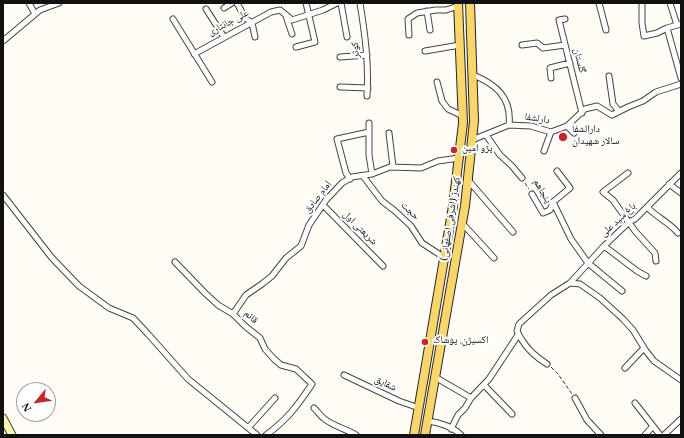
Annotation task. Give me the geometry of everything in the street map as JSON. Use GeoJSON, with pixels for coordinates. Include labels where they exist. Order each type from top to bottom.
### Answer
{"type":"FeatureCollection","features":[{"type":"Feature","properties":{"kind":"main road","name":"کهندژ (اشرفی اصفهانی)"},"geometry":{"type":"LineString","coordinates":[[425,435],[462,223],[468,180],[474,121],[470,3]]}},
{"type":"Feature","properties":{"kind":"main road","name":"کهندژ (اشرفی اصفهانی)"},"geometry":{"type":"LineString","coordinates":[[414,435],[445,258],[463,123],[460,4]]}},
{"type":"Feature","properties":{"kind":"main road"},"geometry":{"type":"LineString","coordinates":[[460,4],[468,42],[472,46]]}},
{"type":"Feature","properties":{"kind":"main road"},"geometry":{"type":"LineString","coordinates":[[430,346],[440,348]]}},
{"type":"Feature","properties":{"kind":"main road"},"geometry":{"type":"LineString","coordinates":[[3,418],[12,435]]}},
{"type":"Feature","properties":{"kind":"street"},"geometry":{"type":"LineString","coordinates":[[29,3],[35,14]]}},
{"type":"Feature","properties":{"kind":"street"},"geometry":{"type":"LineString","coordinates":[[3,40],[40,10],[51,4],[59,3]]}},
{"type":"Feature","properties":{"kind":"street"},"geometry":{"type":"LineString","coordinates":[[224,8],[232,3]]}},
{"type":"Feature","properties":{"kind":"street"},"geometry":{"type":"LineString","coordinates":[[238,3],[245,18],[252,22],[254,37]]}},
{"type":"Feature","properties":{"kind":"street"},"geometry":{"type":"LineString","coordinates":[[278,3],[280,10],[292,20],[337,3]]}},
{"type":"Feature","properties":{"kind":"street"},"geometry":{"type":"LineString","coordinates":[[296,47],[315,42],[306,3]]}},
{"type":"Feature","properties":{"kind":"street"},"geometry":{"type":"LineString","coordinates":[[341,3],[347,37]]}},
{"type":"Feature","properties":{"kind":"street","name":"کوثر"},"geometry":{"type":"LineString","coordinates":[[360,3],[367,45],[367,96]]}},
{"type":"Feature","properties":{"kind":"street"},"geometry":{"type":"LineString","coordinates":[[434,3],[436,10]]}},
{"type":"Feature","properties":{"kind":"street"},"geometry":{"type":"LineString","coordinates":[[599,3],[606,30]]}},
{"type":"Feature","properties":{"kind":"street"},"geometry":{"type":"LineString","coordinates":[[642,3],[642,23],[644,36],[679,25],[670,3]]}},
{"type":"Feature","properties":{"kind":"street"},"geometry":{"type":"LineString","coordinates":[[409,35],[408,19],[417,13],[446,10],[460,4]]}},
{"type":"Feature","properties":{"kind":"street"},"geometry":{"type":"LineString","coordinates":[[206,9],[224,37]]}},
{"type":"Feature","properties":{"kind":"street","name":"علی جانثاری"},"geometry":{"type":"LineString","coordinates":[[194,54],[271,12],[280,10]]}},
{"type":"Feature","properties":{"kind":"street"},"geometry":{"type":"LineString","coordinates":[[427,12],[430,30]]}},
{"type":"Feature","properties":{"kind":"street"},"geometry":{"type":"LineString","coordinates":[[286,16],[292,34]]}},
{"type":"Feature","properties":{"kind":"street"},"geometry":{"type":"LineString","coordinates":[[173,19],[212,82]]}},
{"type":"Feature","properties":{"kind":"street","name":"گلستان"},"geometry":{"type":"LineString","coordinates":[[565,19],[559,20],[582,113]]}},
{"type":"Feature","properties":{"kind":"street"},"geometry":{"type":"LineString","coordinates":[[667,28],[681,78]]}},
{"type":"Feature","properties":{"kind":"street"},"geometry":{"type":"LineString","coordinates":[[522,44],[537,43],[543,48],[565,45]]}},
{"type":"Feature","properties":{"kind":"street"},"geometry":{"type":"LineString","coordinates":[[425,50],[460,45]]}},
{"type":"Feature","properties":{"kind":"street"},"geometry":{"type":"LineString","coordinates":[[340,57],[367,55]]}},
{"type":"Feature","properties":{"kind":"street"},"geometry":{"type":"LineString","coordinates":[[551,78],[550,68],[570,63]]}},
{"type":"Feature","properties":{"kind":"street"},"geometry":{"type":"LineString","coordinates":[[473,75],[495,86],[507,104],[510,115],[509,125]]}},
{"type":"Feature","properties":{"kind":"street"},"geometry":{"type":"LineString","coordinates":[[609,76],[613,104],[619,111]]}},
{"type":"Feature","properties":{"kind":"street"},"geometry":{"type":"LineString","coordinates":[[437,82],[442,101],[448,109],[463,116]]}},
{"type":"Feature","properties":{"kind":"street","name":"دارلشفا"},"geometry":{"type":"LineString","coordinates":[[472,140],[509,125],[531,126],[551,132],[567,126],[585,109],[597,106],[612,115],[643,101],[656,92],[681,84]]}},
{"type":"Feature","properties":{"kind":"street"},"geometry":{"type":"LineString","coordinates":[[340,86],[368,88]]}},
{"type":"Feature","properties":{"kind":"street"},"geometry":{"type":"LineString","coordinates":[[369,123],[369,155],[372,174]]}},
{"type":"Feature","properties":{"kind":"street"},"geometry":{"type":"LineString","coordinates":[[567,126],[574,133]]}},
{"type":"Feature","properties":{"kind":"street"},"geometry":{"type":"LineString","coordinates":[[350,179],[346,173],[337,139],[369,132]]}},
{"type":"Feature","properties":{"kind":"street"},"geometry":{"type":"LineString","coordinates":[[544,151],[551,132]]}},
{"type":"Feature","properties":{"kind":"street"},"geometry":{"type":"LineString","coordinates":[[389,133],[393,167]]}},
{"type":"Feature","properties":{"kind":"street","name":"پنجاهم"},"geometry":{"type":"LineString","coordinates":[[486,135],[500,156],[512,166],[522,178]]}},
{"type":"Feature","properties":{"kind":"street","name":"امام صادق"},"geometry":{"type":"LineString","coordinates":[[232,314],[246,295],[272,276],[286,258],[301,246],[310,225],[342,183],[350,179],[393,167],[420,168],[438,161],[459,158]]}},
{"type":"Feature","properties":{"kind":"street","name":"پنجاهم"},"geometry":{"type":"LineString","coordinates":[[532,194],[543,212],[550,210],[553,202],[570,188],[557,171]]}},
{"type":"Feature","properties":{"kind":"street","name":"باغ سید علی"},"geometry":{"type":"LineString","coordinates":[[451,429],[458,415],[465,408],[471,398],[484,385],[518,335],[517,332],[519,324],[551,295],[570,284],[604,246],[629,222],[635,219],[681,172]]}},
{"type":"Feature","properties":{"kind":"street"},"geometry":{"type":"LineString","coordinates":[[628,173],[603,192],[613,200],[635,231],[655,253],[656,261]]}},
{"type":"Feature","properties":{"kind":"street","name":"حجت"},"geometry":{"type":"LineString","coordinates":[[363,176],[382,201],[411,226],[422,243],[445,258]]}},
{"type":"Feature","properties":{"kind":"street"},"geometry":{"type":"LineString","coordinates":[[468,180],[513,232]]}},
{"type":"Feature","properties":{"kind":"street"},"geometry":{"type":"LineString","coordinates":[[669,184],[681,193]]}},
{"type":"Feature","properties":{"kind":"street"},"geometry":{"type":"LineString","coordinates":[[3,194],[52,258],[79,286],[109,308],[133,318],[188,380],[257,435]]}},
{"type":"Feature","properties":{"kind":"street"},"geometry":{"type":"LineString","coordinates":[[553,202],[572,240],[588,263],[622,291]]}},
{"type":"Feature","properties":{"kind":"street","name":"شریعتی اول"},"geometry":{"type":"LineString","coordinates":[[323,206],[383,266]]}},
{"type":"Feature","properties":{"kind":"street"},"geometry":{"type":"LineString","coordinates":[[646,207],[660,219],[672,226],[678,233]]}},
{"type":"Feature","properties":{"kind":"street"},"geometry":{"type":"LineString","coordinates":[[462,223],[494,258]]}},
{"type":"Feature","properties":{"kind":"street"},"geometry":{"type":"LineString","coordinates":[[604,246],[638,272],[646,276]]}},
{"type":"Feature","properties":{"kind":"street","name":"قائم"},"geometry":{"type":"LineString","coordinates":[[175,262],[218,305],[232,314],[260,338],[265,349],[274,359],[281,365],[296,369],[312,384],[294,410],[266,435]]}},
{"type":"Feature","properties":{"kind":"street"},"geometry":{"type":"LineString","coordinates":[[570,284],[580,284],[600,298],[633,330],[654,361],[681,380]]}},
{"type":"Feature","properties":{"kind":"street"},"geometry":{"type":"LineString","coordinates":[[518,335],[529,351],[547,364]]}},
{"type":"Feature","properties":{"kind":"street"},"geometry":{"type":"LineString","coordinates":[[625,368],[644,348]]}},
{"type":"Feature","properties":{"kind":"street","name":"شقایق"},"geometry":{"type":"LineString","coordinates":[[344,375],[399,401],[419,408]]}},
{"type":"Feature","properties":{"kind":"street"},"geometry":{"type":"LineString","coordinates":[[435,377],[471,398]]}},
{"type":"Feature","properties":{"kind":"street"},"geometry":{"type":"LineString","coordinates":[[484,385],[512,414]]}},
{"type":"Feature","properties":{"kind":"street"},"geometry":{"type":"LineString","coordinates":[[248,428],[274,398]]}},
{"type":"Feature","properties":{"kind":"street"},"geometry":{"type":"LineString","coordinates":[[575,398],[587,420],[601,435]]}},
{"type":"Feature","properties":{"kind":"street"},"geometry":{"type":"LineString","coordinates":[[634,403],[660,435]]}},
{"type":"Feature","properties":{"kind":"street"},"geometry":{"type":"LineString","coordinates":[[314,408],[326,420],[336,426],[346,428],[356,435]]}},
{"type":"Feature","properties":{"kind":"street"},"geometry":{"type":"LineString","coordinates":[[664,435],[681,418]]}},
{"type":"Feature","properties":{"kind":"street"},"geometry":{"type":"LineString","coordinates":[[427,421],[439,423],[461,435]]}},
{"type":"Feature","properties":{"kind":"street"},"geometry":{"type":"LineString","coordinates":[[645,435],[652,426]]}},
{"type":"Feature","properties":{"kind":"path","name":"پنجاهم"},"geometry":{"type":"LineString","coordinates":[[522,178],[532,194]]}},
{"type":"Feature","properties":{"kind":"path"},"geometry":{"type":"LineString","coordinates":[[547,364],[558,374],[575,398]]}},
{"type":"Feature","properties":{"kind":"place","name":"دارالشفا سالار شهیدان"},"geometry":{"type":"Point","coordinates":[563,137]}},
{"type":"Feature","properties":{"kind":"place","name":"پژو امین"},"geometry":{"type":"Point","coordinates":[454,150]}},
{"type":"Feature","properties":{"kind":"place","name":"اکسیژن. پوشاک"},"geometry":{"type":"Point","coordinates":[425,342]}}]}
